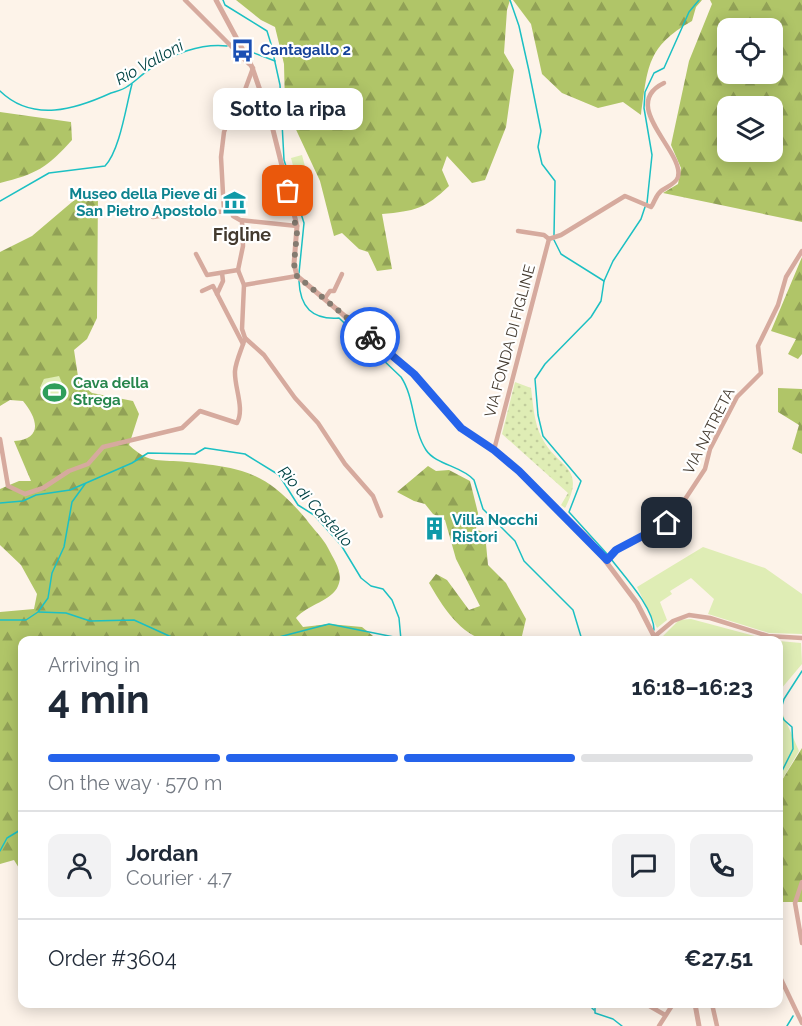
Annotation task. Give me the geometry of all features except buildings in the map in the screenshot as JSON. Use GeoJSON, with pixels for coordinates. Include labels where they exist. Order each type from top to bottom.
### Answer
{"type":"FeatureCollection","features":[{"type":"Feature","properties":{"kind":"street"},"geometry":{"type":"LineString","coordinates":[[185,0],[252,67]]}},
{"type":"Feature","properties":{"kind":"street"},"geometry":{"type":"LineString","coordinates":[[216,0],[252,67],[271,122],[297,226],[294,264],[299,277],[414,374],[461,428],[494,450],[609,558],[654,636],[672,621],[689,615],[710,618],[768,636]]}},
{"type":"Feature","properties":{"kind":"street"},"geometry":{"type":"LineString","coordinates":[[153,218],[194,210],[224,212],[220,157],[224,132],[230,117],[239,106],[252,67]]}},
{"type":"Feature","properties":{"kind":"street"},"geometry":{"type":"LineString","coordinates":[[518,231],[544,235],[549,239],[561,235],[625,196],[651,207],[656,195],[676,182],[679,175],[678,168],[670,150],[654,128],[650,112],[650,99],[655,89],[664,83]]}},
{"type":"Feature","properties":{"kind":"street"},"geometry":{"type":"LineString","coordinates":[[223,198],[231,207],[232,216],[242,221],[297,226]]}},
{"type":"Feature","properties":{"kind":"street"},"geometry":{"type":"LineString","coordinates":[[0,439],[8,486],[25,494],[43,488],[69,471],[88,464],[103,447],[182,428],[200,411],[237,423],[240,410],[236,390],[236,368],[244,341],[242,329],[244,285],[238,270],[243,246],[242,221]]}},
{"type":"Feature","properties":{"kind":"street","name":"VIA FONDA DI FIGLINE"},"geometry":{"type":"LineString","coordinates":[[494,450],[549,239]]}},
{"type":"Feature","properties":{"kind":"street","name":"VIA NATRETA"},"geometry":{"type":"LineString","coordinates":[[609,558],[672,519],[693,490],[705,469],[710,449],[737,397],[761,373],[758,346],[778,305],[786,277],[802,250]]}},
{"type":"Feature","properties":{"kind":"street"},"geometry":{"type":"LineString","coordinates":[[196,254],[207,275],[238,270]]}},
{"type":"Feature","properties":{"kind":"street"},"geometry":{"type":"LineString","coordinates":[[216,294],[223,281],[222,273]]}},
{"type":"Feature","properties":{"kind":"street"},"geometry":{"type":"LineString","coordinates":[[215,274],[213,285],[216,294],[244,341],[264,355],[373,496],[381,516]]}},
{"type":"Feature","properties":{"kind":"street"},"geometry":{"type":"LineString","coordinates":[[325,298],[330,291],[334,291],[342,274]]}},
{"type":"Feature","properties":{"kind":"street"},"geometry":{"type":"LineString","coordinates":[[244,285],[299,277]]}},
{"type":"Feature","properties":{"kind":"street"},"geometry":{"type":"LineString","coordinates":[[202,291],[213,285]]}},
{"type":"Feature","properties":{"kind":"street"},"geometry":{"type":"LineString","coordinates":[[783,637],[802,638]]}},
{"type":"Feature","properties":{"kind":"street"},"geometry":{"type":"LineString","coordinates":[[802,882],[795,903],[802,943]]}},
{"type":"Feature","properties":{"kind":"street"},"geometry":{"type":"LineString","coordinates":[[783,984],[802,1023]]}},
{"type":"Feature","properties":{"kind":"street"},"geometry":{"type":"LineString","coordinates":[[796,1010],[802,1005]]}},
{"type":"Feature","properties":{"kind":"street"},"geometry":{"type":"LineString","coordinates":[[653,1008],[665,1015]]}},
{"type":"Feature","properties":{"kind":"street"},"geometry":{"type":"LineString","coordinates":[[659,1026],[670,1008]]}},
{"type":"Feature","properties":{"kind":"street"},"geometry":{"type":"LineString","coordinates":[[696,1008],[699,1026]]}},
{"type":"Feature","properties":{"kind":"street"},"geometry":{"type":"LineString","coordinates":[[713,1008],[717,1026]]}},
{"type":"Feature","properties":{"kind":"green space"},"geometry":{"type":"Polygon","coordinates":[[[236,0],[510,0],[507,10],[504,53],[514,70],[506,127],[485,180],[472,183],[447,156],[442,170],[449,186],[441,194],[419,208],[382,214],[392,269],[377,271],[368,252],[359,249],[342,233],[334,236],[320,181],[285,106],[284,64],[275,27],[261,20],[236,0]]]}},
{"type":"Feature","properties":{"kind":"green space"},"geometry":{"type":"Polygon","coordinates":[[[513,0],[702,0],[696,7],[692,21],[666,40],[657,50],[648,71],[641,115],[623,102],[598,108],[562,93],[542,74],[531,24],[513,0]]]}},
{"type":"Feature","properties":{"kind":"green space"},"geometry":{"type":"Polygon","coordinates":[[[710,0],[802,0],[802,222],[663,193],[678,184],[681,168],[671,145],[689,61],[712,4],[710,0]]]}},
{"type":"Feature","properties":{"kind":"green space"},"geometry":{"type":"Polygon","coordinates":[[[0,112],[71,122],[72,140],[40,169],[0,183],[0,112]]]}},
{"type":"Feature","properties":{"kind":"green space"},"geometry":{"type":"Polygon","coordinates":[[[302,155],[308,178],[297,181],[291,158],[302,155]]]}},
{"type":"Feature","properties":{"kind":"green space"},"geometry":{"type":"Polygon","coordinates":[[[98,190],[97,318],[87,339],[74,350],[79,383],[92,393],[133,401],[139,414],[129,445],[143,456],[156,460],[225,467],[267,482],[279,492],[306,519],[323,541],[340,576],[338,586],[331,595],[296,618],[303,627],[329,624],[362,627],[373,636],[18,636],[18,866],[14,860],[0,864],[0,612],[34,609],[37,594],[21,565],[0,545],[0,489],[19,481],[31,481],[14,441],[30,436],[35,427],[32,415],[23,401],[10,400],[0,406],[0,252],[32,236],[85,191],[98,190]],[[59,376],[44,379],[40,388],[48,397],[57,401],[68,397],[59,376]]]}},
{"type":"Feature","properties":{"kind":"green space"},"geometry":{"type":"Polygon","coordinates":[[[802,257],[802,354],[798,359],[788,354],[796,339],[771,331],[802,257]]]}},
{"type":"Feature","properties":{"kind":"green space","name":"Cava della Strega"},"geometry":{"type":"Polygon","coordinates":[[[59,375],[69,397],[57,401],[48,397],[40,388],[44,379],[59,375]]]}},
{"type":"Feature","properties":{"kind":"green space"},"geometry":{"type":"Polygon","coordinates":[[[515,382],[531,388],[539,432],[548,448],[572,476],[571,494],[565,508],[561,505],[568,493],[502,434],[515,382]]]}},
{"type":"Feature","properties":{"kind":"green space"},"geometry":{"type":"Polygon","coordinates":[[[778,388],[802,389],[802,454],[792,449],[799,425],[778,412],[778,388]]]}},
{"type":"Feature","properties":{"kind":"green space"},"geometry":{"type":"Polygon","coordinates":[[[428,466],[436,471],[449,470],[470,481],[478,513],[476,529],[491,536],[486,544],[488,565],[506,583],[526,619],[522,636],[474,636],[453,618],[429,583],[436,574],[447,580],[469,610],[480,606],[456,559],[445,520],[433,514],[425,504],[397,492],[428,466]]]}},
{"type":"Feature","properties":{"kind":"green space"},"geometry":{"type":"Polygon","coordinates":[[[703,547],[765,568],[802,594],[802,634],[769,633],[708,614],[714,599],[691,578],[670,591],[672,594],[660,602],[667,620],[657,628],[637,587],[703,547]]]}},
{"type":"Feature","properties":{"kind":"green space"},"geometry":{"type":"Polygon","coordinates":[[[691,619],[755,636],[663,636],[679,620],[691,619]]]}},
{"type":"Feature","properties":{"kind":"green space"},"geometry":{"type":"Polygon","coordinates":[[[783,641],[801,643],[802,664],[783,687],[783,641]]]}},
{"type":"Feature","properties":{"kind":"green space"},"geometry":{"type":"Polygon","coordinates":[[[783,715],[799,751],[783,778],[783,715]]]}},
{"type":"Feature","properties":{"kind":"green space"},"geometry":{"type":"Polygon","coordinates":[[[802,748],[802,902],[783,902],[783,779],[802,748]]]}},
{"type":"Feature","properties":{"kind":"waterway"},"geometry":{"type":"LineString","coordinates":[[223,0],[225,5],[267,31],[271,44],[280,85],[284,160],[304,223],[299,273]]}},
{"type":"Feature","properties":{"kind":"waterway"},"geometry":{"type":"LineString","coordinates":[[510,0],[519,26],[541,131],[538,147],[542,164],[555,181],[554,235]]}},
{"type":"Feature","properties":{"kind":"waterway"},"geometry":{"type":"LineString","coordinates":[[647,203],[652,155],[644,108],[645,92],[654,73],[664,68],[689,12],[699,0]]}},
{"type":"Feature","properties":{"kind":"waterway","name":"Rio Valloni"},"geometry":{"type":"LineString","coordinates":[[0,91],[26,107],[40,110],[69,108],[124,88],[150,69],[177,54],[207,46],[227,46]]}},
{"type":"Feature","properties":{"kind":"waterway","name":"Rio Valloni"},"geometry":{"type":"LineString","coordinates":[[246,50],[275,61]]}},
{"type":"Feature","properties":{"kind":"waterway"},"geometry":{"type":"LineString","coordinates":[[0,201],[49,173],[105,166],[119,139],[132,84]]}},
{"type":"Feature","properties":{"kind":"waterway"},"geometry":{"type":"LineString","coordinates":[[608,555],[569,512],[581,481],[543,436],[538,415],[535,379],[545,364],[591,317],[601,301],[604,281],[613,261],[641,219],[645,207]]}},
{"type":"Feature","properties":{"kind":"waterway"},"geometry":{"type":"LineString","coordinates":[[554,240],[561,254],[604,281]]}},
{"type":"Feature","properties":{"kind":"waterway"},"geometry":{"type":"LineString","coordinates":[[299,281],[302,298],[309,310],[322,317],[339,318],[401,377],[406,385],[418,432],[426,450],[436,459],[469,475],[474,480],[483,509],[515,541],[524,561],[573,610],[581,636]]}},
{"type":"Feature","properties":{"kind":"waterway","name":"Rio di Castello"},"geometry":{"type":"LineString","coordinates":[[0,503],[23,501],[36,495],[70,490],[132,463],[148,453],[195,454],[205,448],[245,454],[279,475],[298,505],[314,515],[341,545],[361,578],[371,586],[383,589],[392,600],[399,618],[401,636]]}},
{"type":"Feature","properties":{"kind":"waterway"},"geometry":{"type":"LineString","coordinates":[[0,620],[26,620],[38,612],[48,598],[52,573],[64,547],[72,502],[85,484]]}},
{"type":"Feature","properties":{"kind":"waterway"},"geometry":{"type":"LineString","coordinates":[[611,559],[644,602],[653,621],[654,630]]}},
{"type":"Feature","properties":{"kind":"waterway"},"geometry":{"type":"LineString","coordinates":[[39,612],[66,613],[90,621],[134,620],[169,636]]}},
{"type":"Feature","properties":{"kind":"waterway"},"geometry":{"type":"LineString","coordinates":[[283,636],[329,624],[389,636]]}},
{"type":"Feature","properties":{"kind":"waterway"},"geometry":{"type":"LineString","coordinates":[[783,702],[802,671]]}},
{"type":"Feature","properties":{"kind":"waterway"},"geometry":{"type":"LineString","coordinates":[[783,718],[792,727],[793,749],[783,769]]}},
{"type":"Feature","properties":{"kind":"waterway"},"geometry":{"type":"LineString","coordinates":[[0,851],[7,838],[18,831]]}},
{"type":"Feature","properties":{"kind":"waterway"},"geometry":{"type":"LineString","coordinates":[[595,1008],[595,1013],[613,1019],[622,1026]]}},
{"type":"Feature","properties":{"kind":"waterway"},"geometry":{"type":"LineString","coordinates":[[787,1026],[793,1016]]}},
{"type":"Feature","properties":{"kind":"way so far"},"geometry":{"type":"LineString","coordinates":[[288,191],[297,226],[294,264],[297,276],[370,337]]}},
{"type":"Feature","properties":{"kind":"place","name":"Cantagallo 2"},"geometry":{"type":"Point","coordinates":[242,50]}},
{"type":"Feature","properties":{"kind":"place","name":"Sotto la ripa"},"geometry":{"type":"Point","coordinates":[288,191]}},
{"type":"Feature","properties":{"kind":"place","name":"Museo della Pieve di San Pietro Apostolo"},"geometry":{"type":"Point","coordinates":[235,203]}},
{"type":"Feature","properties":{"kind":"place","name":"Cava della Strega"},"geometry":{"type":"Point","coordinates":[55,392]}},
{"type":"Feature","properties":{"kind":"place","name":"Villa Nocchi Ristori"},"geometry":{"type":"Point","coordinates":[434,529]}},
{"type":"Feature","properties":{"kind":"district","name":"Figline"},"geometry":{"type":"Point","coordinates":[242,235]}},
{"type":"Feature","properties":{"kind":"route"},"geometry":{"type":"LineString","coordinates":[[370,337],[414,374],[461,428],[505,458],[519,471],[589,539],[607,560],[614,551],[667,523]]}}]}
